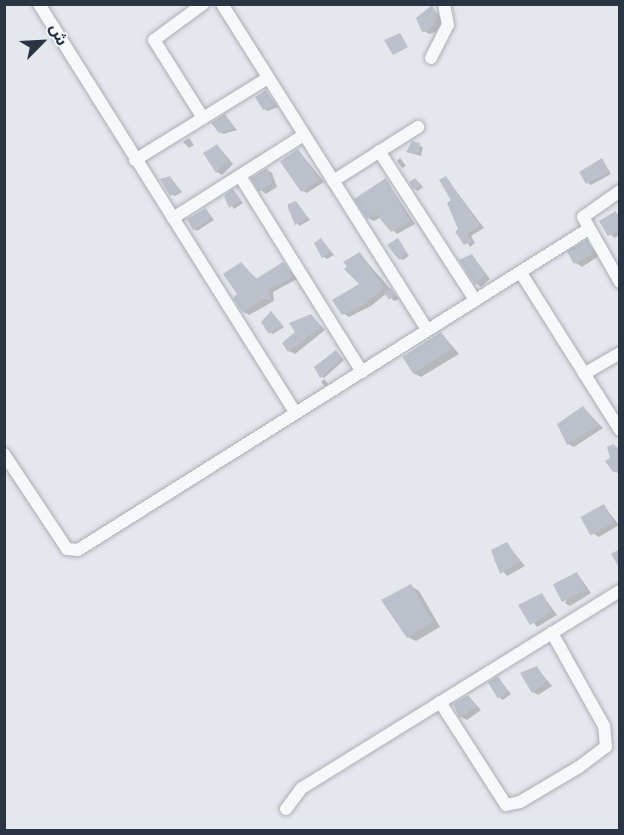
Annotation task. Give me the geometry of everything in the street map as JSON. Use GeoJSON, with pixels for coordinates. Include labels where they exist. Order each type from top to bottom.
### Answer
{"type":"FeatureCollection","features":[{"type":"Feature","properties":{"kind":"street"},"geometry":{"type":"LineString","coordinates":[[39,4],[296,413]]}},
{"type":"Feature","properties":{"kind":"street"},"geometry":{"type":"LineString","coordinates":[[203,4],[154,40],[203,118]]}},
{"type":"Feature","properties":{"kind":"street"},"geometry":{"type":"LineString","coordinates":[[222,4],[427,330]]}},
{"type":"Feature","properties":{"kind":"street"},"geometry":{"type":"LineString","coordinates":[[431,58],[448,25],[444,4]]}},
{"type":"Feature","properties":{"kind":"street"},"geometry":{"type":"LineString","coordinates":[[135,160],[268,78]]}},
{"type":"Feature","properties":{"kind":"street"},"geometry":{"type":"LineString","coordinates":[[333,181],[418,127]]}},
{"type":"Feature","properties":{"kind":"street"},"geometry":{"type":"LineString","coordinates":[[173,218],[304,135]]}},
{"type":"Feature","properties":{"kind":"street"},"geometry":{"type":"LineString","coordinates":[[379,151],[475,300]]}},
{"type":"Feature","properties":{"kind":"street"},"geometry":{"type":"LineString","coordinates":[[240,176],[363,372]]}},
{"type":"Feature","properties":{"kind":"street"},"geometry":{"type":"LineString","coordinates":[[620,191],[585,213],[587,230],[620,282]]}},
{"type":"Feature","properties":{"kind":"street"},"geometry":{"type":"LineString","coordinates":[[4,454],[67,549],[72,552],[587,230]]}},
{"type":"Feature","properties":{"kind":"street"},"geometry":{"type":"LineString","coordinates":[[521,273],[620,430]]}},
{"type":"Feature","properties":{"kind":"street"},"geometry":{"type":"LineString","coordinates":[[584,374],[620,353]]}},
{"type":"Feature","properties":{"kind":"street"},"geometry":{"type":"LineString","coordinates":[[286,809],[302,788],[620,591]]}},
{"type":"Feature","properties":{"kind":"street"},"geometry":{"type":"LineString","coordinates":[[440,702],[506,805],[520,802],[579,767],[606,747],[604,726],[552,633]]}},
{"type":"Feature","properties":{"kind":"building"},"geometry":{"type":"Polygon","coordinates":[[[432,5],[438,17],[430,30],[422,32],[416,18],[432,5]]]}},
{"type":"Feature","properties":{"kind":"building"},"geometry":{"type":"Polygon","coordinates":[[[400,33],[408,47],[393,55],[384,40],[400,33]]]}},
{"type":"Feature","properties":{"kind":"building"},"geometry":{"type":"Polygon","coordinates":[[[266,90],[276,105],[263,110],[255,97],[266,90]]]}},
{"type":"Feature","properties":{"kind":"building"},"geometry":{"type":"Polygon","coordinates":[[[225,114],[235,128],[219,133],[211,123],[225,114]]]}},
{"type":"Feature","properties":{"kind":"building"},"geometry":{"type":"Polygon","coordinates":[[[412,141],[420,143],[418,155],[406,152],[412,141]]]}},
{"type":"Feature","properties":{"kind":"building"},"geometry":{"type":"Polygon","coordinates":[[[217,144],[228,161],[216,173],[203,153],[217,144]]]}},
{"type":"Feature","properties":{"kind":"building"},"geometry":{"type":"Polygon","coordinates":[[[298,149],[319,179],[301,192],[280,162],[298,149]]]}},
{"type":"Feature","properties":{"kind":"building"},"geometry":{"type":"Polygon","coordinates":[[[602,158],[609,172],[586,184],[579,172],[602,158]]]}},
{"type":"Feature","properties":{"kind":"building"},"geometry":{"type":"Polygon","coordinates":[[[267,168],[272,183],[259,192],[251,178],[267,168]]]}},
{"type":"Feature","properties":{"kind":"building"},"geometry":{"type":"Polygon","coordinates":[[[170,176],[179,190],[170,196],[160,179],[170,176]]]}},
{"type":"Feature","properties":{"kind":"building"},"geometry":{"type":"Polygon","coordinates":[[[446,176],[480,226],[467,234],[472,241],[464,245],[455,232],[458,229],[447,203],[451,200],[439,180],[446,176]]]}},
{"type":"Feature","properties":{"kind":"building"},"geometry":{"type":"Polygon","coordinates":[[[386,178],[410,221],[391,232],[376,214],[367,219],[354,199],[386,178]]]}},
{"type":"Feature","properties":{"kind":"building"},"geometry":{"type":"Polygon","coordinates":[[[415,178],[421,185],[414,190],[409,182],[415,178]]]}},
{"type":"Feature","properties":{"kind":"building"},"geometry":{"type":"Polygon","coordinates":[[[233,189],[241,200],[229,208],[224,196],[233,189]]]}},
{"type":"Feature","properties":{"kind":"building"},"geometry":{"type":"Polygon","coordinates":[[[296,201],[308,218],[295,225],[288,204],[296,201]]]}},
{"type":"Feature","properties":{"kind":"building"},"geometry":{"type":"Polygon","coordinates":[[[206,208],[211,218],[193,230],[187,219],[206,208]]]}},
{"type":"Feature","properties":{"kind":"building"},"geometry":{"type":"Polygon","coordinates":[[[616,211],[620,230],[608,236],[599,221],[616,211]]]}},
{"type":"Feature","properties":{"kind":"building"},"geometry":{"type":"Polygon","coordinates":[[[321,238],[331,252],[322,258],[314,243],[321,238]]]}},
{"type":"Feature","properties":{"kind":"building"},"geometry":{"type":"Polygon","coordinates":[[[398,238],[407,253],[399,260],[387,245],[398,238]]]}},
{"type":"Feature","properties":{"kind":"building"},"geometry":{"type":"Polygon","coordinates":[[[587,240],[594,253],[574,264],[567,251],[587,240]]]}},
{"type":"Feature","properties":{"kind":"building"},"geometry":{"type":"Polygon","coordinates":[[[360,252],[384,288],[365,304],[342,315],[332,300],[359,284],[344,269],[347,266],[343,262],[360,252]]]}},
{"type":"Feature","properties":{"kind":"building"},"geometry":{"type":"Polygon","coordinates":[[[472,254],[485,275],[475,285],[459,260],[472,254]]]}},
{"type":"Feature","properties":{"kind":"building"},"geometry":{"type":"Polygon","coordinates":[[[241,262],[256,279],[283,262],[293,277],[269,289],[270,299],[263,299],[243,313],[233,298],[237,294],[223,274],[241,262]]]}},
{"type":"Feature","properties":{"kind":"building"},"geometry":{"type":"Polygon","coordinates":[[[391,288],[396,296],[389,300],[384,292],[391,288]]]}},
{"type":"Feature","properties":{"kind":"building"},"geometry":{"type":"Polygon","coordinates":[[[271,311],[282,325],[269,334],[261,322],[271,311]]]}},
{"type":"Feature","properties":{"kind":"building"},"geometry":{"type":"Polygon","coordinates":[[[311,314],[321,327],[288,352],[282,343],[295,332],[289,323],[311,314]]]}},
{"type":"Feature","properties":{"kind":"building"},"geometry":{"type":"Polygon","coordinates":[[[441,332],[452,349],[413,374],[402,357],[441,332]]]}},
{"type":"Feature","properties":{"kind":"building"},"geometry":{"type":"Polygon","coordinates":[[[336,350],[342,358],[320,378],[314,367],[336,350]]]}},
{"type":"Feature","properties":{"kind":"building"},"geometry":{"type":"Polygon","coordinates":[[[583,406],[599,425],[567,445],[557,424],[583,406]]]}},
{"type":"Feature","properties":{"kind":"building"},"geometry":{"type":"Polygon","coordinates":[[[614,444],[620,454],[620,470],[613,472],[605,461],[610,458],[607,447],[614,444]]]}},
{"type":"Feature","properties":{"kind":"building"},"geometry":{"type":"Polygon","coordinates":[[[604,504],[614,522],[591,535],[580,517],[604,504]]]}},
{"type":"Feature","properties":{"kind":"building"},"geometry":{"type":"Polygon","coordinates":[[[507,542],[520,562],[500,574],[491,550],[507,542]]]}},
{"type":"Feature","properties":{"kind":"building"},"geometry":{"type":"Polygon","coordinates":[[[620,549],[620,569],[611,554],[620,549]]]}},
{"type":"Feature","properties":{"kind":"building"},"geometry":{"type":"Polygon","coordinates":[[[577,572],[586,590],[562,602],[553,584],[577,572]]]}},
{"type":"Feature","properties":{"kind":"building"},"geometry":{"type":"Polygon","coordinates":[[[411,584],[433,622],[407,638],[381,600],[411,584]]]}},
{"type":"Feature","properties":{"kind":"building"},"geometry":{"type":"Polygon","coordinates":[[[542,593],[552,611],[530,625],[518,605],[542,593]]]}},
{"type":"Feature","properties":{"kind":"building"},"geometry":{"type":"Polygon","coordinates":[[[537,666],[547,682],[532,693],[520,673],[537,666]]]}},
{"type":"Feature","properties":{"kind":"building"},"geometry":{"type":"Polygon","coordinates":[[[498,676],[508,692],[498,698],[488,682],[498,676]]]}},
{"type":"Feature","properties":{"kind":"building"},"geometry":{"type":"Polygon","coordinates":[[[468,695],[477,706],[460,718],[453,704],[468,695]]]}}]}
